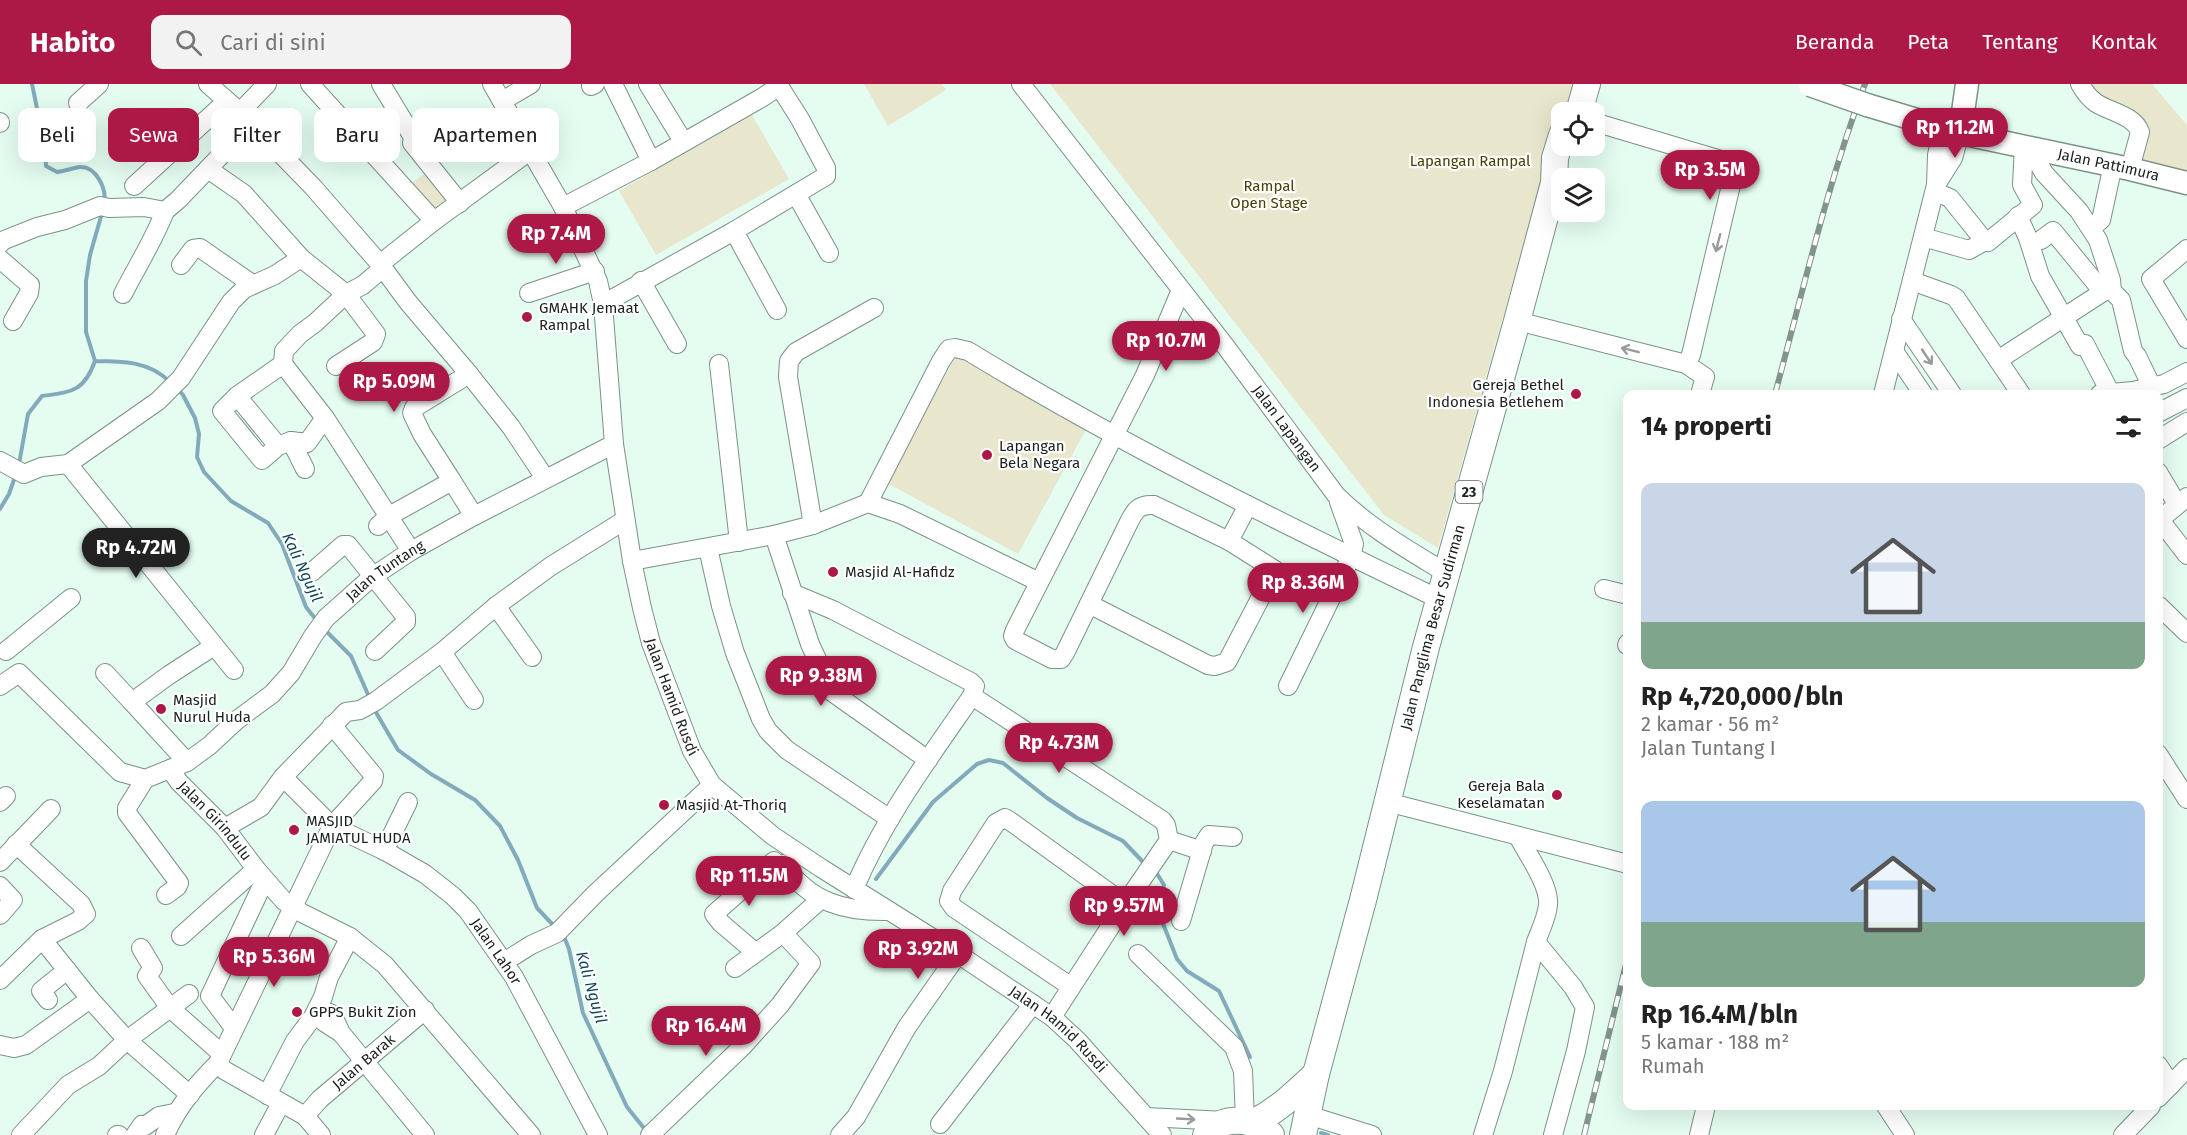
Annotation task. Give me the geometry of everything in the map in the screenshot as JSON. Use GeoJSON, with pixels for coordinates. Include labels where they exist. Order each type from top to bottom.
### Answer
{"type":"FeatureCollection","features":[{"type":"Feature","properties":{"kind":"highway"},"geometry":{"type":"LineString","coordinates":[[1571,102],[1576,84]]}},
{"type":"Feature","properties":{"kind":"highway"},"geometry":{"type":"LineString","coordinates":[[1582,102],[1587,84]]}},
{"type":"Feature","properties":{"kind":"highway","name":"Jalan Panglima Besar Sudirman"},"geometry":{"type":"LineString","coordinates":[[1306,1125],[1316,1074],[1336,1007],[1387,802],[1405,756],[1439,599],[1551,194]]}},
{"type":"Feature","properties":{"kind":"highway","name":"Jalan Panglima Besar Sudirman"},"geometry":{"type":"LineString","coordinates":[[1240,1127],[1279,1108],[1316,1074]]}},
{"type":"Feature","properties":{"kind":"main road","name":"Jalan Pattimura"},"geometry":{"type":"LineString","coordinates":[[1809,84],[1951,131],[2187,183]]}},
{"type":"Feature","properties":{"kind":"main road"},"geometry":{"type":"LineString","coordinates":[[1951,131],[1958,84]]}},
{"type":"Feature","properties":{"kind":"main road"},"geometry":{"type":"LineString","coordinates":[[1951,131],[1967,84]]}},
{"type":"Feature","properties":{"kind":"street"},"geometry":{"type":"LineString","coordinates":[[78,103],[99,84]]}},
{"type":"Feature","properties":{"kind":"street"},"geometry":{"type":"LineString","coordinates":[[208,84],[235,108]]}},
{"type":"Feature","properties":{"kind":"street"},"geometry":{"type":"LineString","coordinates":[[243,108],[267,84]]}},
{"type":"Feature","properties":{"kind":"street"},"geometry":{"type":"LineString","coordinates":[[310,84],[434,221]]}},
{"type":"Feature","properties":{"kind":"street"},"geometry":{"type":"LineString","coordinates":[[381,84],[413,137],[412,143],[460,203]]}},
{"type":"Feature","properties":{"kind":"street","name":"Jalan Hamid Rusdi"},"geometry":{"type":"LineString","coordinates":[[492,84],[506,108]]}},
{"type":"Feature","properties":{"kind":"street"},"geometry":{"type":"LineString","coordinates":[[502,101],[531,84]]}},
{"type":"Feature","properties":{"kind":"street"},"geometry":{"type":"LineString","coordinates":[[613,84],[651,160]]}},
{"type":"Feature","properties":{"kind":"street"},"geometry":{"type":"LineString","coordinates":[[648,84],[683,141]]}},
{"type":"Feature","properties":{"kind":"street","name":"Jalan Lapangan"},"geometry":{"type":"LineString","coordinates":[[1021,84],[1336,495],[1371,527],[1446,573]]}},
{"type":"Feature","properties":{"kind":"street"},"geometry":{"type":"LineString","coordinates":[[2080,84],[2095,102],[2132,121],[2138,126],[2140,132],[2121,167],[2101,220],[2091,228]]}},
{"type":"Feature","properties":{"kind":"street"},"geometry":{"type":"LineString","coordinates":[[563,207],[651,160],[778,85],[800,119],[827,172],[826,176],[734,231],[603,304]]}},
{"type":"Feature","properties":{"kind":"street"},"geometry":{"type":"LineString","coordinates":[[1605,125],[1728,162],[1736,168],[1691,355],[1686,364]]}},
{"type":"Feature","properties":{"kind":"street"},"geometry":{"type":"LineString","coordinates":[[1884,390],[1935,189],[1937,155],[1951,131]]}},
{"type":"Feature","properties":{"kind":"street"},"geometry":{"type":"LineString","coordinates":[[134,186],[211,132]]}},
{"type":"Feature","properties":{"kind":"street"},"geometry":{"type":"LineString","coordinates":[[1923,237],[1969,250],[1985,241],[1988,242],[2033,205],[2022,185],[2030,147]]}},
{"type":"Feature","properties":{"kind":"street"},"geometry":{"type":"LineString","coordinates":[[2030,147],[2044,173],[2079,211],[2098,240],[2111,280],[2112,291],[2121,300],[2133,351],[2152,387]]}},
{"type":"Feature","properties":{"kind":"street"},"geometry":{"type":"LineString","coordinates":[[123,294],[158,230],[165,211],[208,169],[212,162]]}},
{"type":"Feature","properties":{"kind":"street"},"geometry":{"type":"LineString","coordinates":[[288,162],[382,266],[436,338],[469,374],[511,427],[545,478]]}},
{"type":"Feature","properties":{"kind":"street"},"geometry":{"type":"LineString","coordinates":[[411,551],[384,521],[325,418],[283,364],[284,351],[290,343],[346,294],[363,285],[434,221],[515,162]]}},
{"type":"Feature","properties":{"kind":"street","name":"Jalan Hamid Rusdi"},"geometry":{"type":"LineString","coordinates":[[538,162],[595,271],[603,304],[614,444],[632,561],[651,643],[692,751],[712,785],[765,829],[803,856],[958,954],[1052,1017],[1077,1040],[1162,1135]]}},
{"type":"Feature","properties":{"kind":"street"},"geometry":{"type":"LineString","coordinates":[[208,169],[244,194],[301,258],[346,294],[376,334],[373,342],[336,366]]}},
{"type":"Feature","properties":{"kind":"street"},"geometry":{"type":"LineString","coordinates":[[1935,189],[1950,198],[1985,241]]}},
{"type":"Feature","properties":{"kind":"street"},"geometry":{"type":"LineString","coordinates":[[796,194],[829,253]]}},
{"type":"Feature","properties":{"kind":"street"},"geometry":{"type":"LineString","coordinates":[[0,244],[22,232],[105,207],[144,207],[165,211]]}},
{"type":"Feature","properties":{"kind":"street"},"geometry":{"type":"LineString","coordinates":[[2018,216],[2028,238],[2040,276],[2080,346],[2085,344],[2103,390]]}},
{"type":"Feature","properties":{"kind":"street"},"geometry":{"type":"LineString","coordinates":[[734,231],[777,310]]}},
{"type":"Feature","properties":{"kind":"street"},"geometry":{"type":"LineString","coordinates":[[1998,360],[2103,292],[2054,231],[2041,240]]}},
{"type":"Feature","properties":{"kind":"street"},"geometry":{"type":"LineString","coordinates":[[181,265],[193,249],[200,248],[252,284]]}},
{"type":"Feature","properties":{"kind":"street"},"geometry":{"type":"LineString","coordinates":[[2187,249],[2151,279],[2187,339]]}},
{"type":"Feature","properties":{"kind":"street"},"geometry":{"type":"LineString","coordinates":[[11,466],[41,467],[69,464],[158,401],[181,378],[231,302],[244,289],[301,258]]}},
{"type":"Feature","properties":{"kind":"street"},"geometry":{"type":"LineString","coordinates":[[0,259],[30,285],[29,292],[13,321]]}},
{"type":"Feature","properties":{"kind":"street"},"geometry":{"type":"LineString","coordinates":[[529,293],[595,271]]}},
{"type":"Feature","properties":{"kind":"street"},"geometry":{"type":"LineString","coordinates":[[641,281],[677,344]]}},
{"type":"Feature","properties":{"kind":"street"},"geometry":{"type":"LineString","coordinates":[[1912,281],[1956,298],[2018,390]]}},
{"type":"Feature","properties":{"kind":"street"},"geometry":{"type":"LineString","coordinates":[[1089,604],[1208,665],[1221,665],[1227,662],[1275,570],[1229,541],[1154,504],[1143,504],[1135,510],[1061,659],[1052,658],[1028,648],[1013,636],[1145,375],[1181,290]]}},
{"type":"Feature","properties":{"kind":"street"},"geometry":{"type":"LineString","coordinates":[[813,525],[788,376],[789,361],[796,352],[874,308]]}},
{"type":"Feature","properties":{"kind":"street"},"geometry":{"type":"LineString","coordinates":[[1901,320],[1949,390]]}},
{"type":"Feature","properties":{"kind":"street"},"geometry":{"type":"LineString","coordinates":[[1517,321],[1686,364],[1705,377],[1701,390]]}},
{"type":"Feature","properties":{"kind":"street"},"geometry":{"type":"LineString","coordinates":[[868,503],[941,361],[949,350],[955,348],[968,351],[1114,436],[1351,557],[1439,599]]}},
{"type":"Feature","properties":{"kind":"street"},"geometry":{"type":"LineString","coordinates":[[1894,351],[1920,390]]}},
{"type":"Feature","properties":{"kind":"street"},"geometry":{"type":"LineString","coordinates":[[283,364],[237,396],[223,410],[223,413],[262,460],[284,444],[307,443],[325,418]]}},
{"type":"Feature","properties":{"kind":"street"},"geometry":{"type":"LineString","coordinates":[[719,364],[739,542]]}},
{"type":"Feature","properties":{"kind":"street"},"geometry":{"type":"LineString","coordinates":[[2137,390],[2170,381],[2187,372]]}},
{"type":"Feature","properties":{"kind":"street"},"geometry":{"type":"LineString","coordinates":[[469,374],[414,408],[412,413],[422,434],[474,516]]}},
{"type":"Feature","properties":{"kind":"street"},"geometry":{"type":"LineString","coordinates":[[2163,410],[2187,398]]}},
{"type":"Feature","properties":{"kind":"street"},"geometry":{"type":"LineString","coordinates":[[2163,437],[2187,422]]}},
{"type":"Feature","properties":{"kind":"street"},"geometry":{"type":"LineString","coordinates":[[284,444],[305,470]]}},
{"type":"Feature","properties":{"kind":"street","name":"Jalan Tuntang"},"geometry":{"type":"LineString","coordinates":[[170,770],[210,747],[237,720],[272,694],[291,673],[326,618],[372,577],[411,551],[474,516],[614,444]]}},
{"type":"Feature","properties":{"kind":"street"},"geometry":{"type":"LineString","coordinates":[[69,464],[234,670]]}},
{"type":"Feature","properties":{"kind":"street"},"geometry":{"type":"LineString","coordinates":[[2163,478],[2182,500],[2163,517]]}},
{"type":"Feature","properties":{"kind":"street"},"geometry":{"type":"LineString","coordinates":[[384,521],[452,481]]}},
{"type":"Feature","properties":{"kind":"street"},"geometry":{"type":"LineString","coordinates":[[1288,686],[1351,557],[1354,544],[1336,495]]}},
{"type":"Feature","properties":{"kind":"street"},"geometry":{"type":"LineString","coordinates":[[632,561],[774,535],[813,525],[868,503],[900,514],[1039,582]]}},
{"type":"Feature","properties":{"kind":"street"},"geometry":{"type":"LineString","coordinates":[[1229,541],[1248,505]]}},
{"type":"Feature","properties":{"kind":"street"},"geometry":{"type":"LineString","coordinates":[[225,828],[257,811],[284,777],[348,710],[368,705],[442,652],[496,606],[551,566],[625,520]]}},
{"type":"Feature","properties":{"kind":"street"},"geometry":{"type":"LineString","coordinates":[[2163,526],[2187,555]]}},
{"type":"Feature","properties":{"kind":"street"},"geometry":{"type":"LineString","coordinates":[[774,535],[810,644],[832,692],[928,760]]}},
{"type":"Feature","properties":{"kind":"street"},"geometry":{"type":"LineString","coordinates":[[312,572],[345,544],[348,545],[407,619],[375,651]]}},
{"type":"Feature","properties":{"kind":"street"},"geometry":{"type":"LineString","coordinates":[[708,548],[721,606],[735,653],[768,731],[787,750],[890,819]]}},
{"type":"Feature","properties":{"kind":"street"},"geometry":{"type":"LineString","coordinates":[[1604,589],[1623,594]]}},
{"type":"Feature","properties":{"kind":"street"},"geometry":{"type":"LineString","coordinates":[[792,593],[832,610],[975,686],[972,696],[890,819],[869,855],[854,889]]}},
{"type":"Feature","properties":{"kind":"street"},"geometry":{"type":"LineString","coordinates":[[71,598],[3,646],[19,673],[120,772],[129,777],[145,779],[127,808],[127,813],[178,883],[177,887],[166,895]]}},
{"type":"Feature","properties":{"kind":"street"},"geometry":{"type":"LineString","coordinates":[[496,606],[532,657]]}},
{"type":"Feature","properties":{"kind":"street"},"geometry":{"type":"LineString","coordinates":[[2163,610],[2187,633]]}},
{"type":"Feature","properties":{"kind":"street"},"geometry":{"type":"LineString","coordinates":[[132,702],[214,646]]}},
{"type":"Feature","properties":{"kind":"street"},"geometry":{"type":"LineString","coordinates":[[442,652],[474,700]]}},
{"type":"Feature","properties":{"kind":"street"},"geometry":{"type":"LineString","coordinates":[[0,686],[19,673]]}},
{"type":"Feature","properties":{"kind":"street"},"geometry":{"type":"LineString","coordinates":[[105,673],[187,762]]}},
{"type":"Feature","properties":{"kind":"street"},"geometry":{"type":"LineString","coordinates":[[972,696],[1162,820],[1166,825],[1169,840],[1070,986],[1052,1017]]}},
{"type":"Feature","properties":{"kind":"street"},"geometry":{"type":"LineString","coordinates":[[165,1135],[174,1113],[220,1058],[332,826],[349,805],[372,783],[374,778],[332,725]]}},
{"type":"Feature","properties":{"kind":"street"},"geometry":{"type":"LineString","coordinates":[[2163,762],[2187,799]]}},
{"type":"Feature","properties":{"kind":"street","name":"Jalan Girindulu"},"geometry":{"type":"LineString","coordinates":[[145,779],[170,770],[178,782],[225,828],[284,901],[350,937],[385,965],[531,1135]]}},
{"type":"Feature","properties":{"kind":"street","name":"Jalan Lahor"},"geometry":{"type":"LineString","coordinates":[[284,777],[332,826],[384,851],[424,874],[453,896],[468,911],[504,962],[540,1023],[598,1135]]}},
{"type":"Feature","properties":{"kind":"street"},"geometry":{"type":"LineString","coordinates":[[504,962],[561,930],[612,878],[712,785]]}},
{"type":"Feature","properties":{"kind":"street"},"geometry":{"type":"LineString","coordinates":[[384,851],[408,802]]}},
{"type":"Feature","properties":{"kind":"street"},"geometry":{"type":"LineString","coordinates":[[1387,802],[1623,863]]}},
{"type":"Feature","properties":{"kind":"street"},"geometry":{"type":"LineString","coordinates":[[0,862],[51,809]]}},
{"type":"Feature","properties":{"kind":"street"},"geometry":{"type":"LineString","coordinates":[[1070,986],[951,905],[949,897],[952,891],[990,833],[1000,820],[1005,818],[1125,904]]}},
{"type":"Feature","properties":{"kind":"street"},"geometry":{"type":"LineString","coordinates":[[1181,921],[1202,850],[1209,835],[1233,837]]}},
{"type":"Feature","properties":{"kind":"street"},"geometry":{"type":"LineString","coordinates":[[1483,1135],[1503,1071],[1536,942],[1548,907],[1545,886],[1518,836]]}},
{"type":"Feature","properties":{"kind":"street"},"geometry":{"type":"LineString","coordinates":[[1169,840],[1202,850]]}},
{"type":"Feature","properties":{"kind":"street"},"geometry":{"type":"LineString","coordinates":[[0,980],[42,939],[85,917],[87,911],[16,844]]}},
{"type":"Feature","properties":{"kind":"street"},"geometry":{"type":"LineString","coordinates":[[755,952],[721,923],[714,914],[782,866],[803,856]]}},
{"type":"Feature","properties":{"kind":"street"},"geometry":{"type":"LineString","coordinates":[[782,866],[800,885],[835,905],[864,911],[889,910]]}},
{"type":"Feature","properties":{"kind":"street"},"geometry":{"type":"LineString","coordinates":[[234,1028],[210,996],[260,890],[261,875]]}},
{"type":"Feature","properties":{"kind":"street"},"geometry":{"type":"LineString","coordinates":[[181,936],[261,875]]}},
{"type":"Feature","properties":{"kind":"street"},"geometry":{"type":"LineString","coordinates":[[0,886],[13,900],[0,915]]}},
{"type":"Feature","properties":{"kind":"street"},"geometry":{"type":"LineString","coordinates":[[735,968],[783,933],[821,899]]}},
{"type":"Feature","properties":{"kind":"street"},"geometry":{"type":"LineString","coordinates":[[653,1133],[748,1040],[780,1005],[811,963],[783,933]]}},
{"type":"Feature","properties":{"kind":"street"},"geometry":{"type":"LineString","coordinates":[[264,1135],[295,1041],[320,1009],[329,977],[350,937]]}},
{"type":"Feature","properties":{"kind":"street"},"geometry":{"type":"LineString","coordinates":[[42,939],[90,999],[127,1040],[190,1095]]}},
{"type":"Feature","properties":{"kind":"street"},"geometry":{"type":"LineString","coordinates":[[1536,942],[1573,987],[1585,1007],[1554,1135]]}},
{"type":"Feature","properties":{"kind":"street"},"geometry":{"type":"LineString","coordinates":[[141,948],[153,968],[147,976],[170,1008],[220,1058],[224,1070],[305,1116],[321,1135]]}},
{"type":"Feature","properties":{"kind":"street"},"geometry":{"type":"LineString","coordinates":[[840,1135],[856,1117],[906,1027],[958,954]]}},
{"type":"Feature","properties":{"kind":"street"},"geometry":{"type":"LineString","coordinates":[[1138,954],[1234,1047],[1243,1071],[1240,1127],[1146,1117]]}},
{"type":"Feature","properties":{"kind":"street"},"geometry":{"type":"LineString","coordinates":[[48,1000],[42,990],[67,970]]}},
{"type":"Feature","properties":{"kind":"street"},"geometry":{"type":"LineString","coordinates":[[21,1135],[68,1084],[99,1066],[127,1040],[189,994]]}},
{"type":"Feature","properties":{"kind":"street"},"geometry":{"type":"LineString","coordinates":[[0,1045],[14,1048],[26,1045],[90,999]]}},
{"type":"Feature","properties":{"kind":"street"},"geometry":{"type":"LineString","coordinates":[[940,1124],[1033,1004]]}},
{"type":"Feature","properties":{"kind":"street"},"geometry":{"type":"LineString","coordinates":[[320,1009],[332,1014],[341,1033],[425,1135]]}},
{"type":"Feature","properties":{"kind":"street","name":"Jalan Barak"},"geometry":{"type":"LineString","coordinates":[[305,1116],[320,1099],[425,1010]]}},
{"type":"Feature","properties":{"kind":"street"},"geometry":{"type":"LineString","coordinates":[[2165,1091],[2187,1068]]}},
{"type":"Feature","properties":{"kind":"street"},"geometry":{"type":"LineString","coordinates":[[1889,1110],[1905,1135]]}},
{"type":"Feature","properties":{"kind":"street"},"geometry":{"type":"LineString","coordinates":[[2123,1135],[2147,1110]]}},
{"type":"Feature","properties":{"kind":"street"},"geometry":{"type":"LineString","coordinates":[[135,1135],[142,1125],[145,1126],[159,1116],[174,1113]]}},
{"type":"Feature","properties":{"kind":"street"},"geometry":{"type":"LineString","coordinates":[[1306,1125],[1372,1135]]}},
{"type":"Feature","properties":{"kind":"green space"},"geometry":{"type":"Polygon","coordinates":[[[864,84],[942,84],[946,90],[888,126],[864,84]]]}},
{"type":"Feature","properties":{"kind":"green space","name":"Rampal Open Stage"},"geometry":{"type":"Polygon","coordinates":[[[1050,84],[1573,84],[1567,102],[1551,102],[1551,156],[1438,548],[1384,515],[1050,84]]]}},
{"type":"Feature","properties":{"kind":"green space"},"geometry":{"type":"Polygon","coordinates":[[[2089,84],[2152,84],[2187,125],[2187,173],[2141,161],[2149,131],[2145,120],[2100,97],[2089,84]]]}},
{"type":"Feature","properties":{"kind":"green space"},"geometry":{"type":"Polygon","coordinates":[[[752,115],[789,179],[656,255],[619,191],[752,115]]]}},
{"type":"Feature","properties":{"kind":"green space"},"geometry":{"type":"Polygon","coordinates":[[[425,173],[449,203],[436,212],[412,183],[425,173]]]}},
{"type":"Feature","properties":{"kind":"green space","name":"Lapangan Bela Negara"},"geometry":{"type":"Polygon","coordinates":[[[957,354],[1088,426],[1018,554],[887,483],[957,354]]]}},
{"type":"Feature","properties":{"kind":"waterway","name":"Kali Ngujil"},"geometry":{"type":"LineString","coordinates":[[32,84],[45,147],[46,166],[57,172],[80,167],[91,170],[102,185],[104,203]]}},
{"type":"Feature","properties":{"kind":"waterway","name":"Kali Ngujil"},"geometry":{"type":"LineString","coordinates":[[102,213],[90,255],[86,281],[86,332],[95,361],[125,362],[144,366],[170,382]]}},
{"type":"Feature","properties":{"kind":"waterway"},"geometry":{"type":"LineString","coordinates":[[19,464],[28,414],[42,396],[69,391],[81,385],[95,361]]}},
{"type":"Feature","properties":{"kind":"waterway","name":"Kali Ngujil"},"geometry":{"type":"LineString","coordinates":[[178,389],[195,418],[199,434],[197,457],[204,472],[231,501],[268,523],[282,544],[306,607],[317,621]]}},
{"type":"Feature","properties":{"kind":"waterway"},"geometry":{"type":"LineString","coordinates":[[0,509],[9,494],[16,474]]}},
{"type":"Feature","properties":{"kind":"waterway","name":"Kali Ngujil"},"geometry":{"type":"LineString","coordinates":[[324,629],[351,656],[370,699]]}},
{"type":"Feature","properties":{"kind":"waterway","name":"Kali Ngujil"},"geometry":{"type":"LineString","coordinates":[[374,709],[398,750],[431,774],[475,800],[500,826],[518,860],[537,908],[555,927]]}},
{"type":"Feature","properties":{"kind":"waterway"},"geometry":{"type":"LineString","coordinates":[[876,879],[933,802],[977,764],[989,760],[1003,763],[1047,798],[1077,818],[1123,841],[1144,863]]}},
{"type":"Feature","properties":{"kind":"waterway"},"geometry":{"type":"LineString","coordinates":[[1156,872],[1164,885],[1158,911],[1177,959],[1187,971],[1219,991],[1250,1057]]}},
{"type":"Feature","properties":{"kind":"waterway","name":"Kali Ngujil"},"geometry":{"type":"LineString","coordinates":[[563,934],[569,949],[583,1013],[627,1107],[647,1132]]}},
{"type":"Feature","properties":{"kind":"waterway"},"geometry":{"type":"LineString","coordinates":[[1321,1133],[1328,1135]]}},
{"type":"Feature","properties":{"kind":"railway"},"geometry":{"type":"LineString","coordinates":[[1776,390],[1827,199],[1865,84]]}},
{"type":"Feature","properties":{"kind":"railway"},"geometry":{"type":"LineString","coordinates":[[1584,1135],[1623,976]]}},
{"type":"Feature","properties":{"kind":"place","name":"GMAHK Jemaat Rampal"},"geometry":{"type":"Point","coordinates":[527,317]}},
{"type":"Feature","properties":{"kind":"place","name":"Gereja Bethel Indonesia Betlehem"},"geometry":{"type":"Point","coordinates":[1576,394]}},
{"type":"Feature","properties":{"kind":"place","name":"Lapangan Bela Negara"},"geometry":{"type":"Point","coordinates":[987,455]}},
{"type":"Feature","properties":{"kind":"place","name":"Masjid Al-Hafidz"},"geometry":{"type":"Point","coordinates":[833,572]}},
{"type":"Feature","properties":{"kind":"place","name":"Masjid Nurul Huda"},"geometry":{"type":"Point","coordinates":[161,709]}},
{"type":"Feature","properties":{"kind":"place","name":"Gereja Bala Keselamatan"},"geometry":{"type":"Point","coordinates":[1557,795]}},
{"type":"Feature","properties":{"kind":"place","name":"Masjid At-Thoriq"},"geometry":{"type":"Point","coordinates":[664,805]}},
{"type":"Feature","properties":{"kind":"place","name":"MASJID JAMIATUL HUDA"},"geometry":{"type":"Point","coordinates":[294,830]}},
{"type":"Feature","properties":{"kind":"place","name":"GPPS Bukit Zion"},"geometry":{"type":"Point","coordinates":[297,1012]}},
{"type":"Feature","properties":{"kind":"park label","name":"Lapangan Rampal"},"geometry":{"type":"Point","coordinates":[1470,161]}}]}
